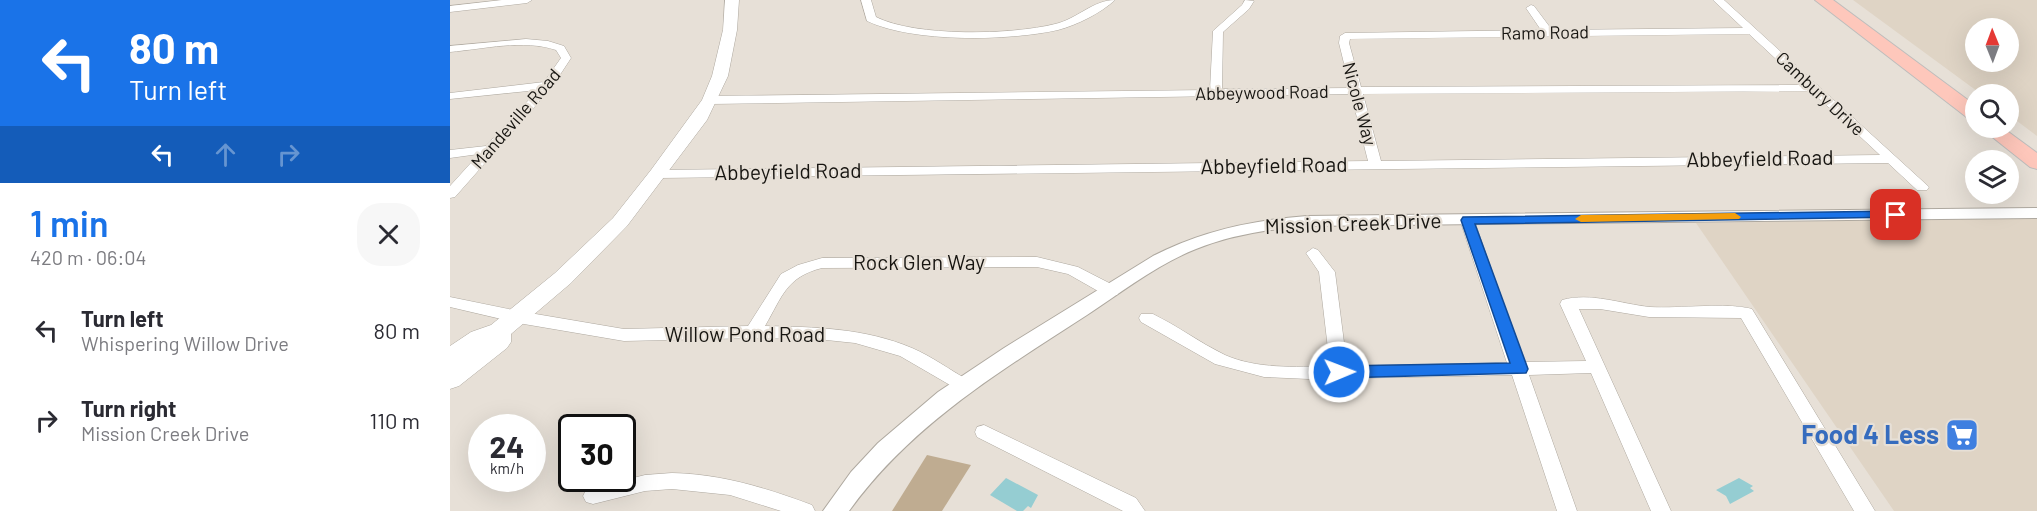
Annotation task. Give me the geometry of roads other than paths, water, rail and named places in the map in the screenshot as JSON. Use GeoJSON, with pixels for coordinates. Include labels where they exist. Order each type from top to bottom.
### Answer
{"type":"FeatureCollection","features":[{"type":"Feature","properties":{"kind":"main road"},"geometry":{"type":"LineString","coordinates":[[450,358],[480,338],[508,324],[563,278],[609,234],[658,174],[710,100],[720,76],[732,0]]}},
{"type":"Feature","properties":{"kind":"main road"},"geometry":{"type":"LineString","coordinates":[[1822,0],[1965,107]]}},
{"type":"Feature","properties":{"kind":"main road"},"geometry":{"type":"LineString","coordinates":[[1840,0],[1965,92]]}},
{"type":"Feature","properties":{"kind":"main road"},"geometry":{"type":"LineString","coordinates":[[2019,134],[2037,145]]}},
{"type":"Feature","properties":{"kind":"main road"},"geometry":{"type":"LineString","coordinates":[[2015,138],[2037,163]]}},
{"type":"Feature","properties":{"kind":"main road"},"geometry":{"type":"LineString","coordinates":[[450,380],[499,342],[508,324]]}},
{"type":"Feature","properties":{"kind":"street"},"geometry":{"type":"LineString","coordinates":[[450,9],[527,0]]}},
{"type":"Feature","properties":{"kind":"street"},"geometry":{"type":"LineString","coordinates":[[866,0],[871,19],[882,26],[910,32],[1024,32],[1047,29],[1074,21],[1110,0]]}},
{"type":"Feature","properties":{"kind":"street","name":"Cambury Drive"},"geometry":{"type":"LineString","coordinates":[[1718,0],[1922,187]]}},
{"type":"Feature","properties":{"kind":"street"},"geometry":{"type":"LineString","coordinates":[[1216,94],[1218,32],[1246,7],[1249,1]]}},
{"type":"Feature","properties":{"kind":"street"},"geometry":{"type":"LineString","coordinates":[[1531,8],[1549,34]]}},
{"type":"Feature","properties":{"kind":"street","name":"Ramo Road"},"geometry":{"type":"LineString","coordinates":[[1344,43],[1345,36],[1352,35],[1753,31]]}},
{"type":"Feature","properties":{"kind":"street","name":"Mandeville Road"},"geometry":{"type":"LineString","coordinates":[[450,49],[517,42],[548,44],[560,48],[566,54],[565,62],[548,85],[450,194]]}},
{"type":"Feature","properties":{"kind":"street","name":"Nicole Way"},"geometry":{"type":"LineString","coordinates":[[1344,43],[1354,91],[1375,164]]}},
{"type":"Feature","properties":{"kind":"street"},"geometry":{"type":"LineString","coordinates":[[450,96],[548,85]]}},
{"type":"Feature","properties":{"kind":"street","name":"Abbeywood Road"},"geometry":{"type":"LineString","coordinates":[[710,100],[1354,91],[1815,88]]}},
{"type":"Feature","properties":{"kind":"street"},"geometry":{"type":"LineString","coordinates":[[450,154],[491,149]]}},
{"type":"Feature","properties":{"kind":"street","name":"Abbeyfield Road"},"geometry":{"type":"LineString","coordinates":[[658,174],[1890,159]]}},
{"type":"Feature","properties":{"kind":"street","name":"Mission Creek Drive"},"geometry":{"type":"LineString","coordinates":[[835,511],[867,469],[916,420],[962,385],[1167,256],[1206,240],[1247,229],[1307,221],[2037,213]]}},
{"type":"Feature","properties":{"kind":"street"},"geometry":{"type":"LineString","coordinates":[[1467,220],[1567,511]]}},
{"type":"Feature","properties":{"kind":"street"},"geometry":{"type":"LineString","coordinates":[[1313,253],[1327,272],[1339,372]]}},
{"type":"Feature","properties":{"kind":"street","name":"Rock Glen Way"},"geometry":{"type":"LineString","coordinates":[[753,332],[786,278],[803,268],[822,263],[1037,262],[1073,270],[1111,291]]}},
{"type":"Feature","properties":{"kind":"street","name":"Willow Pond Road"},"geometry":{"type":"LineString","coordinates":[[450,302],[508,324],[624,335],[817,333],[873,341],[922,359],[962,385]]}},
{"type":"Feature","properties":{"kind":"street"},"geometry":{"type":"LineString","coordinates":[[1661,511],[1569,304],[1600,304],[1649,312],[1746,313],[1865,511]]}},
{"type":"Feature","properties":{"kind":"street"},"geometry":{"type":"LineString","coordinates":[[1147,318],[1164,325],[1221,360],[1249,369],[1274,373],[1597,367]]}},
{"type":"Feature","properties":{"kind":"street"},"geometry":{"type":"LineString","coordinates":[[984,432],[1118,498],[1135,511]]}},
{"type":"Feature","properties":{"kind":"street"},"geometry":{"type":"LineString","coordinates":[[593,496],[650,482],[693,481],[734,486],[805,511]]}},
{"type":"Feature","properties":{"kind":"water"},"geometry":{"type":"Polygon","coordinates":[[[1006,478],[1038,495],[1031,508],[1028,506],[1023,511],[1017,511],[990,495],[1006,478]]]}},
{"type":"Feature","properties":{"kind":"water"},"geometry":{"type":"Polygon","coordinates":[[[1739,478],[1753,486],[1750,488],[1754,491],[1730,504],[1726,496],[1716,490],[1739,478]]]}},
{"type":"Feature","properties":{"kind":"place","name":"Food 4 Less"},"geometry":{"type":"Point","coordinates":[1962,435]}}]}
